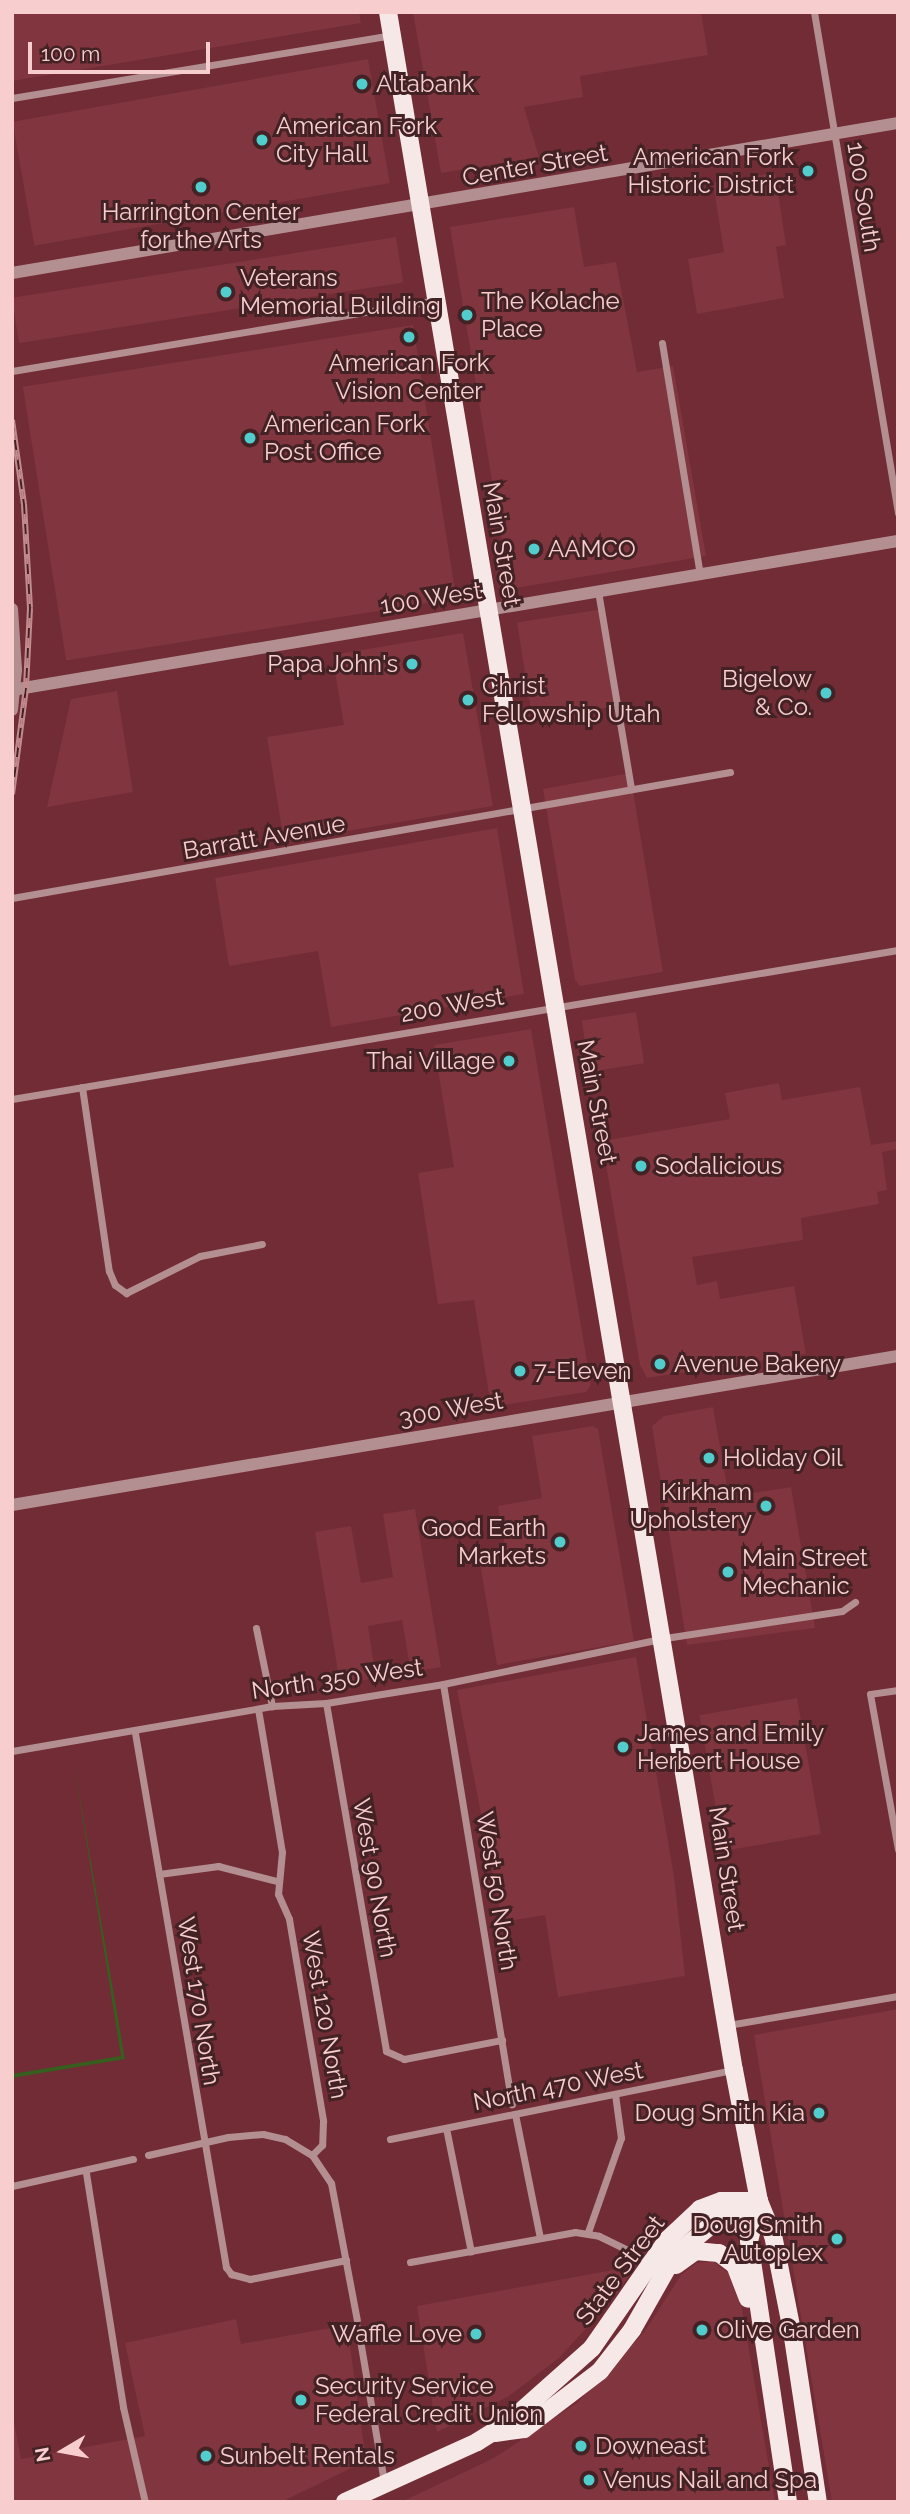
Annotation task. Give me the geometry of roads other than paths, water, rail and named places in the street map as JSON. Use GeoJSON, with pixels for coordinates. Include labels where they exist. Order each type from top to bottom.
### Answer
{"type":"FeatureCollection","features":[{"type":"Feature","properties":{"kind":"main road","name":"Main Street"},"geometry":{"type":"LineString","coordinates":[[388,12],[521,811],[665,1638],[734,2070],[759,2201],[773,2235],[792,2331],[818,2502]]}},
{"type":"Feature","properties":{"kind":"main road","name":"State Street"},"geometry":{"type":"LineString","coordinates":[[493,2434],[586,2355],[644,2279],[652,2262],[700,2209],[721,2201],[759,2201]]}},
{"type":"Feature","properties":{"kind":"main road","name":"Main Street"},"geometry":{"type":"LineString","coordinates":[[759,2201],[749,2241],[764,2356],[788,2502]]}},
{"type":"Feature","properties":{"kind":"main road","name":"State Street"},"geometry":{"type":"LineString","coordinates":[[345,2502],[493,2434],[524,2429],[540,2420],[613,2357],[688,2241],[759,2201]]}},
{"type":"Feature","properties":{"kind":"main road","name":"State Street"},"geometry":{"type":"LineString","coordinates":[[664,2277],[695,2251],[727,2258],[742,2276],[754,2336],[764,2356]]}},
{"type":"Feature","properties":{"kind":"street","name":"100 South"},"geometry":{"type":"LineString","coordinates":[[814,12],[898,513]]}},
{"type":"Feature","properties":{"kind":"street"},"geometry":{"type":"LineString","coordinates":[[12,98],[392,34]]}},
{"type":"Feature","properties":{"kind":"street","name":"Center Street"},"geometry":{"type":"LineString","coordinates":[[12,273],[898,123]]}},
{"type":"Feature","properties":{"kind":"street"},"geometry":{"type":"LineString","coordinates":[[12,371],[436,300]]}},
{"type":"Feature","properties":{"kind":"street"},"geometry":{"type":"LineString","coordinates":[[662,343],[700,574]]}},
{"type":"Feature","properties":{"kind":"street","name":"100 West"},"geometry":{"type":"LineString","coordinates":[[13,690],[898,541]]}},
{"type":"Feature","properties":{"kind":"street"},"geometry":{"type":"LineString","coordinates":[[598,591],[631,789]]}},
{"type":"Feature","properties":{"kind":"street"},"geometry":{"type":"LineString","coordinates":[[12,609],[12,710]]}},
{"type":"Feature","properties":{"kind":"street","name":"Barratt Avenue"},"geometry":{"type":"LineString","coordinates":[[12,898],[521,811],[730,772]]}},
{"type":"Feature","properties":{"kind":"street","name":"200 West"},"geometry":{"type":"LineString","coordinates":[[12,1099],[898,950]]}},
{"type":"Feature","properties":{"kind":"street"},"geometry":{"type":"LineString","coordinates":[[82,1087],[109,1271],[126,1293],[200,1256],[262,1244]]}},
{"type":"Feature","properties":{"kind":"street","name":"300 West"},"geometry":{"type":"LineString","coordinates":[[12,1505],[898,1356]]}},
{"type":"Feature","properties":{"kind":"street","name":"North 350 West"},"geometry":{"type":"LineString","coordinates":[[12,1751],[135,1732],[272,1706],[326,1703],[443,1684],[665,1638],[842,1611],[855,1602]]}},
{"type":"Feature","properties":{"kind":"street"},"geometry":{"type":"LineString","coordinates":[[256,1628],[272,1706]]}},
{"type":"Feature","properties":{"kind":"street","name":"West 50 North"},"geometry":{"type":"LineString","coordinates":[[443,1684],[512,2104]]}},
{"type":"Feature","properties":{"kind":"street"},"geometry":{"type":"LineString","coordinates":[[897,1845],[870,1694],[898,1690]]}},
{"type":"Feature","properties":{"kind":"street","name":"West 90 North"},"geometry":{"type":"LineString","coordinates":[[326,1703],[383,2045],[391,2057],[404,2059],[502,2040]]}},
{"type":"Feature","properties":{"kind":"street","name":"West 120 North"},"geometry":{"type":"LineString","coordinates":[[258,1709],[282,1852],[277,1881],[289,1919],[323,2120],[322,2145],[312,2155]]}},
{"type":"Feature","properties":{"kind":"street","name":"West 170 North"},"geometry":{"type":"LineString","coordinates":[[135,1732],[221,2250],[231,2274],[250,2279],[346,2260]]}},
{"type":"Feature","properties":{"kind":"street"},"geometry":{"type":"LineString","coordinates":[[159,1874],[218,1866],[277,1881]]}},
{"type":"Feature","properties":{"kind":"street"},"geometry":{"type":"LineString","coordinates":[[728,2025],[898,1996]]}},
{"type":"Feature","properties":{"kind":"street","name":"North 470 West"},"geometry":{"type":"LineString","coordinates":[[390,2139],[734,2070]]}},
{"type":"Feature","properties":{"kind":"street"},"geometry":{"type":"LineString","coordinates":[[588,2232],[621,2138],[615,2094]]}},
{"type":"Feature","properties":{"kind":"street"},"geometry":{"type":"LineString","coordinates":[[515,2114],[540,2238]]}},
{"type":"Feature","properties":{"kind":"street"},"geometry":{"type":"LineString","coordinates":[[446,2128],[471,2252]]}},
{"type":"Feature","properties":{"kind":"street"},"geometry":{"type":"LineString","coordinates":[[148,2155],[203,2142],[263,2134],[285,2138],[312,2155],[331,2183],[384,2484]]}},
{"type":"Feature","properties":{"kind":"street"},"geometry":{"type":"LineString","coordinates":[[12,2186],[86,2173],[133,2159]]}},
{"type":"Feature","properties":{"kind":"street"},"geometry":{"type":"LineString","coordinates":[[86,2173],[123,2407],[137,2453],[145,2502]]}},
{"type":"Feature","properties":{"kind":"street"},"geometry":{"type":"LineString","coordinates":[[410,2262],[588,2232],[652,2262]]}},
{"type":"Feature","properties":{"kind":"railway"},"geometry":{"type":"LineString","coordinates":[[12,420],[24,504],[30,608],[26,688],[12,794]]}},
{"type":"Feature","properties":{"kind":"place","name":"Altabank"},"geometry":{"type":"Point","coordinates":[362,84]}},
{"type":"Feature","properties":{"kind":"place","name":"American Fork City Hall"},"geometry":{"type":"Point","coordinates":[262,140]}},
{"type":"Feature","properties":{"kind":"place","name":"American Fork Historic District"},"geometry":{"type":"Point","coordinates":[808,171]}},
{"type":"Feature","properties":{"kind":"place","name":"Harrington Center for the Arts"},"geometry":{"type":"Point","coordinates":[201,187]}},
{"type":"Feature","properties":{"kind":"place","name":"Veterans Memorial Building"},"geometry":{"type":"Point","coordinates":[226,292]}},
{"type":"Feature","properties":{"kind":"place","name":"The Kolache Place"},"geometry":{"type":"Point","coordinates":[467,315]}},
{"type":"Feature","properties":{"kind":"place","name":"American Fork Vision Center"},"geometry":{"type":"Point","coordinates":[409,337]}},
{"type":"Feature","properties":{"kind":"place","name":"American Fork Post Office"},"geometry":{"type":"Point","coordinates":[250,438]}},
{"type":"Feature","properties":{"kind":"place","name":"AAMCO"},"geometry":{"type":"Point","coordinates":[534,549]}},
{"type":"Feature","properties":{"kind":"place","name":"Papa John's"},"geometry":{"type":"Point","coordinates":[412,664]}},
{"type":"Feature","properties":{"kind":"place","name":"Bigelow & Co."},"geometry":{"type":"Point","coordinates":[826,693]}},
{"type":"Feature","properties":{"kind":"place","name":"Christ Fellowship Utah"},"geometry":{"type":"Point","coordinates":[468,700]}},
{"type":"Feature","properties":{"kind":"place","name":"Thai Village"},"geometry":{"type":"Point","coordinates":[509,1061]}},
{"type":"Feature","properties":{"kind":"place","name":"Sodalicious"},"geometry":{"type":"Point","coordinates":[641,1166]}},
{"type":"Feature","properties":{"kind":"place","name":"Avenue Bakery"},"geometry":{"type":"Point","coordinates":[660,1364]}},
{"type":"Feature","properties":{"kind":"place","name":"7-Eleven"},"geometry":{"type":"Point","coordinates":[520,1371]}},
{"type":"Feature","properties":{"kind":"place","name":"Holiday Oil"},"geometry":{"type":"Point","coordinates":[709,1458]}},
{"type":"Feature","properties":{"kind":"place","name":"Kirkham Upholstery"},"geometry":{"type":"Point","coordinates":[766,1506]}},
{"type":"Feature","properties":{"kind":"place","name":"Good Earth Markets"},"geometry":{"type":"Point","coordinates":[560,1542]}},
{"type":"Feature","properties":{"kind":"place","name":"Main Street Mechanic"},"geometry":{"type":"Point","coordinates":[728,1572]}},
{"type":"Feature","properties":{"kind":"place","name":"James and Emily Herbert House"},"geometry":{"type":"Point","coordinates":[623,1747]}},
{"type":"Feature","properties":{"kind":"place","name":"Doug Smith Kia"},"geometry":{"type":"Point","coordinates":[819,2113]}},
{"type":"Feature","properties":{"kind":"place","name":"Doug Smith Autoplex"},"geometry":{"type":"Point","coordinates":[837,2239]}},
{"type":"Feature","properties":{"kind":"place","name":"Olive Garden"},"geometry":{"type":"Point","coordinates":[702,2330]}},
{"type":"Feature","properties":{"kind":"place","name":"Waffle Love"},"geometry":{"type":"Point","coordinates":[476,2334]}},
{"type":"Feature","properties":{"kind":"place","name":"Security Service Federal Credit Union"},"geometry":{"type":"Point","coordinates":[301,2400]}},
{"type":"Feature","properties":{"kind":"place","name":"Downeast"},"geometry":{"type":"Point","coordinates":[581,2446]}},
{"type":"Feature","properties":{"kind":"place","name":"Sunbelt Rentals"},"geometry":{"type":"Point","coordinates":[206,2456]}},
{"type":"Feature","properties":{"kind":"place","name":"Venus Nail and Spa"},"geometry":{"type":"Point","coordinates":[589,2480]}}]}
